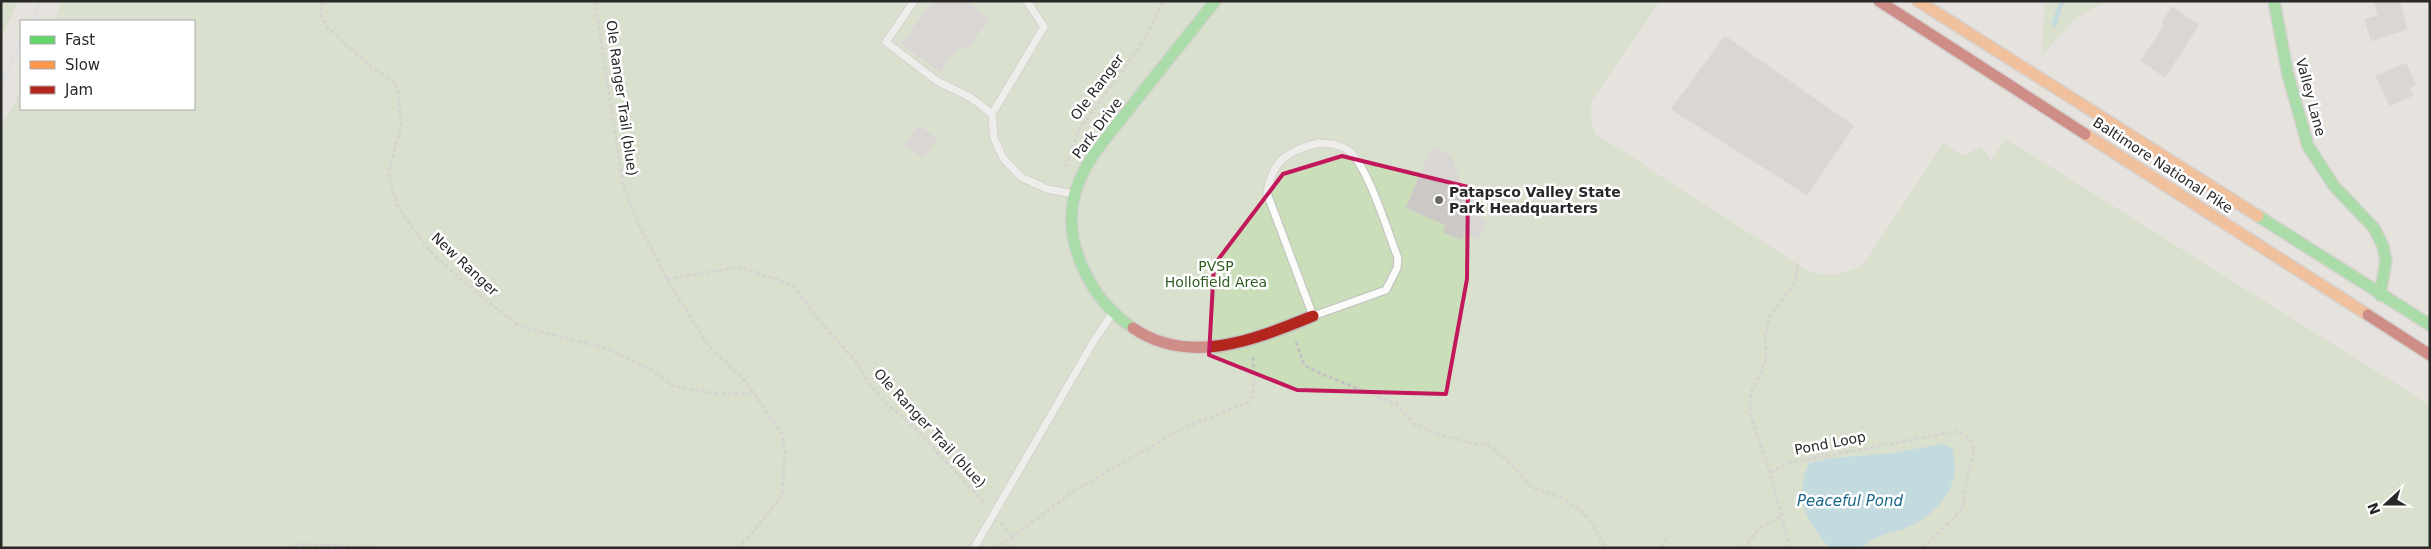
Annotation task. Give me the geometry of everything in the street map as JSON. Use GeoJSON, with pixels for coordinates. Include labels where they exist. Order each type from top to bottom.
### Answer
{"type":"FeatureCollection","features":[{"type":"Feature","properties":{"kind":"main road","name":"Park Drive"},"geometry":{"type":"LineString","coordinates":[[1216,1],[1090,159],[1069,192],[1073,228],[1081,265],[1099,299],[1112,314],[1129,326],[1175,345],[1209,348],[1254,339],[1313,316]]}},
{"type":"Feature","properties":{"kind":"main road","name":"Baltimore National Pike"},"geometry":{"type":"LineString","coordinates":[[1879,1],[2430,355]]}},
{"type":"Feature","properties":{"kind":"main road","name":"Baltimore National Pike"},"geometry":{"type":"LineString","coordinates":[[1918,1],[2430,325]]}},
{"type":"Feature","properties":{"kind":"main road","name":"Valley Lane"},"geometry":{"type":"LineString","coordinates":[[2274,1],[2288,75],[2308,146],[2329,179],[2374,228],[2383,246],[2386,261],[2380,295]]}},
{"type":"Feature","properties":{"kind":"lane"},"geometry":{"type":"LineString","coordinates":[[914,1],[886,42],[937,81],[970,97],[992,114]]}},
{"type":"Feature","properties":{"kind":"lane"},"geometry":{"type":"LineString","coordinates":[[1026,1],[1044,27],[992,114],[994,138],[1003,158],[1021,177],[1047,189],[1069,192]]}},
{"type":"Feature","properties":{"kind":"lane","name":"Park Drive"},"geometry":{"type":"LineString","coordinates":[[1319,143],[1334,144],[1349,152],[1361,166],[1398,258],[1397,268],[1386,290],[1313,316],[1267,193],[1269,180],[1275,165],[1286,155],[1305,146],[1319,143]]}},
{"type":"Feature","properties":{"kind":"lane"},"geometry":{"type":"LineString","coordinates":[[974,548],[1095,339],[1112,314]]}},
{"type":"Feature","properties":{"kind":"path","name":"New Ranger"},"geometry":{"type":"LineString","coordinates":[[322,1],[321,15],[326,26],[371,66],[393,81],[398,90],[401,126],[388,174],[398,207],[429,250],[461,279],[520,326],[606,348],[655,372],[673,386],[718,394],[755,393]]}},
{"type":"Feature","properties":{"kind":"path","name":"Ole Ranger Trail (blue)"},"geometry":{"type":"LineString","coordinates":[[595,1],[623,185],[640,228],[667,279],[707,344],[755,393],[781,432],[785,451],[782,495],[755,530],[737,548]]}},
{"type":"Feature","properties":{"kind":"path","name":"Ole Ranger"},"geometry":{"type":"LineString","coordinates":[[1069,192],[1066,162],[1079,130],[1144,42],[1162,1]]}},
{"type":"Feature","properties":{"kind":"path"},"geometry":{"type":"LineString","coordinates":[[1790,548],[1783,515],[1750,413],[1751,392],[1762,371],[1766,356],[1765,335],[1770,316],[1795,283],[1798,261]]}},
{"type":"Feature","properties":{"kind":"path","name":"Ole Ranger Trail (blue)"},"geometry":{"type":"LineString","coordinates":[[667,279],[740,267],[793,285],[818,319],[857,363],[870,385],[963,477],[995,514],[1012,537],[1016,548]]}},
{"type":"Feature","properties":{"kind":"path"},"geometry":{"type":"LineString","coordinates":[[1289,325],[1304,365],[1396,404],[1414,424],[1435,433],[1471,443],[1487,444],[1507,460],[1533,488],[1560,497],[1579,509],[1591,521],[1605,548]]}},
{"type":"Feature","properties":{"kind":"path"},"geometry":{"type":"LineString","coordinates":[[993,548],[1012,537],[1074,491],[1181,429],[1249,402],[1253,395],[1254,339]]}},
{"type":"Feature","properties":{"kind":"path","name":"Pond Loop"},"geometry":{"type":"LineString","coordinates":[[1770,473],[1788,463],[1958,431],[1971,440],[1974,453],[1966,483],[1962,510],[1922,548]]}},
{"type":"Feature","properties":{"kind":"path"},"geometry":{"type":"LineString","coordinates":[[1744,548],[1759,529],[1783,515]]}},
{"type":"Feature","properties":{"kind":"path"},"geometry":{"type":"LineString","coordinates":[[1661,548],[1668,535]]}},
{"type":"Feature","properties":{"kind":"path"},"geometry":{"type":"LineString","coordinates":[[288,548],[301,544],[382,548]]}},
{"type":"Feature","properties":{"kind":"highlighted area"},"geometry":{"type":"Polygon","coordinates":[[[1342,156],[1468,187],[1467,279],[1446,394],[1297,390],[1209,355],[1214,265],[1283,174],[1342,156]]]}},
{"type":"Feature","properties":{"kind":"green space"},"geometry":{"type":"Polygon","coordinates":[[[1,1],[19,1],[1,37],[1,1]]]}},
{"type":"Feature","properties":{"kind":"green space","name":"PVSP Hollofield Area"},"geometry":{"type":"Polygon","coordinates":[[[62,1],[1660,1],[1591,102],[1591,122],[1596,135],[1643,163],[1646,167],[1810,272],[1826,274],[1843,273],[1864,264],[1943,143],[1962,156],[1981,147],[1991,160],[2006,139],[2430,405],[2430,548],[1,548],[1,127],[20,93],[20,110],[195,110],[195,20],[54,20],[62,1]]]}},
{"type":"Feature","properties":{"kind":"green space"},"geometry":{"type":"Polygon","coordinates":[[[2045,1],[2107,1],[2076,18],[2041,56],[2045,1]]]}},
{"type":"Feature","properties":{"kind":"water","name":"Peaceful Pond"},"geometry":{"type":"Polygon","coordinates":[[[1942,444],[1952,448],[1955,462],[1951,486],[1945,498],[1937,507],[1915,523],[1876,538],[1862,548],[1830,548],[1808,519],[1802,499],[1802,488],[1809,463],[1832,458],[1893,453],[1942,444]]]}},
{"type":"Feature","properties":{"kind":"building"},"geometry":{"type":"Polygon","coordinates":[[[933,1],[966,1],[989,19],[967,49],[960,45],[940,72],[901,44],[933,1]]]}},
{"type":"Feature","properties":{"kind":"building"},"geometry":{"type":"Polygon","coordinates":[[[2374,1],[2399,1],[2407,29],[2371,41],[2365,19],[2378,16],[2374,1]]]}},
{"type":"Feature","properties":{"kind":"building"},"geometry":{"type":"Polygon","coordinates":[[[2172,7],[2199,25],[2165,77],[2141,61],[2165,24],[2162,22],[2172,7]]]}},
{"type":"Feature","properties":{"kind":"building"},"geometry":{"type":"Polygon","coordinates":[[[1725,36],[1854,126],[1807,195],[1671,109],[1725,36]]]}},
{"type":"Feature","properties":{"kind":"building"},"geometry":{"type":"Polygon","coordinates":[[[2406,63],[2416,85],[2409,88],[2413,95],[2390,106],[2376,76],[2406,63]]]}},
{"type":"Feature","properties":{"kind":"building"},"geometry":{"type":"Polygon","coordinates":[[[919,125],[937,139],[923,158],[904,145],[919,125]]]}},
{"type":"Feature","properties":{"kind":"building","name":"Patapsco Valley State Park Headquarters"},"geometry":{"type":"Polygon","coordinates":[[[1432,147],[1450,155],[1474,214],[1487,220],[1479,239],[1464,233],[1462,240],[1443,232],[1446,225],[1406,208],[1432,147]]]}},
{"type":"Feature","properties":{"kind":"waterway"},"geometry":{"type":"LineString","coordinates":[[2054,24],[2062,1]]}},
{"type":"Feature","properties":{"kind":"railway"},"geometry":{"type":"LineString","coordinates":[[33,20],[40,1]]}},
{"type":"Feature","properties":{"kind":"railway"},"geometry":{"type":"LineString","coordinates":[[1,84],[20,46]]}},
{"type":"Feature","properties":{"kind":"traffic: fast"},"geometry":{"type":"LineString","coordinates":[[1133,328],[1104,302],[1083,268],[1076,249],[1072,229],[1072,209],[1076,190],[1080,178],[1099,147],[1215,1]]}},
{"type":"Feature","properties":{"kind":"traffic: fast"},"geometry":{"type":"LineString","coordinates":[[2274,1],[2288,75],[2308,146],[2334,186],[2374,228],[2383,246],[2386,261],[2380,295]]}},
{"type":"Feature","properties":{"kind":"traffic: fast"},"geometry":{"type":"LineString","coordinates":[[2258,216],[2430,325]]}},
{"type":"Feature","properties":{"kind":"traffic: slow"},"geometry":{"type":"LineString","coordinates":[[1918,1],[2258,216]]}},
{"type":"Feature","properties":{"kind":"traffic: slow"},"geometry":{"type":"LineString","coordinates":[[2085,134],[2368,315]]}},
{"type":"Feature","properties":{"kind":"traffic: jam"},"geometry":{"type":"LineString","coordinates":[[1879,1],[2085,134]]}},
{"type":"Feature","properties":{"kind":"traffic: jam"},"geometry":{"type":"LineString","coordinates":[[2368,315],[2430,355]]}},
{"type":"Feature","properties":{"kind":"traffic: jam"},"geometry":{"type":"LineString","coordinates":[[1133,328],[1155,340],[1177,346],[1200,347],[1246,340],[1313,316]]}},
{"type":"Feature","properties":{"kind":"place","name":"Patapsco Valley State Park Headquarters"},"geometry":{"type":"Point","coordinates":[1439,200]}}]}
